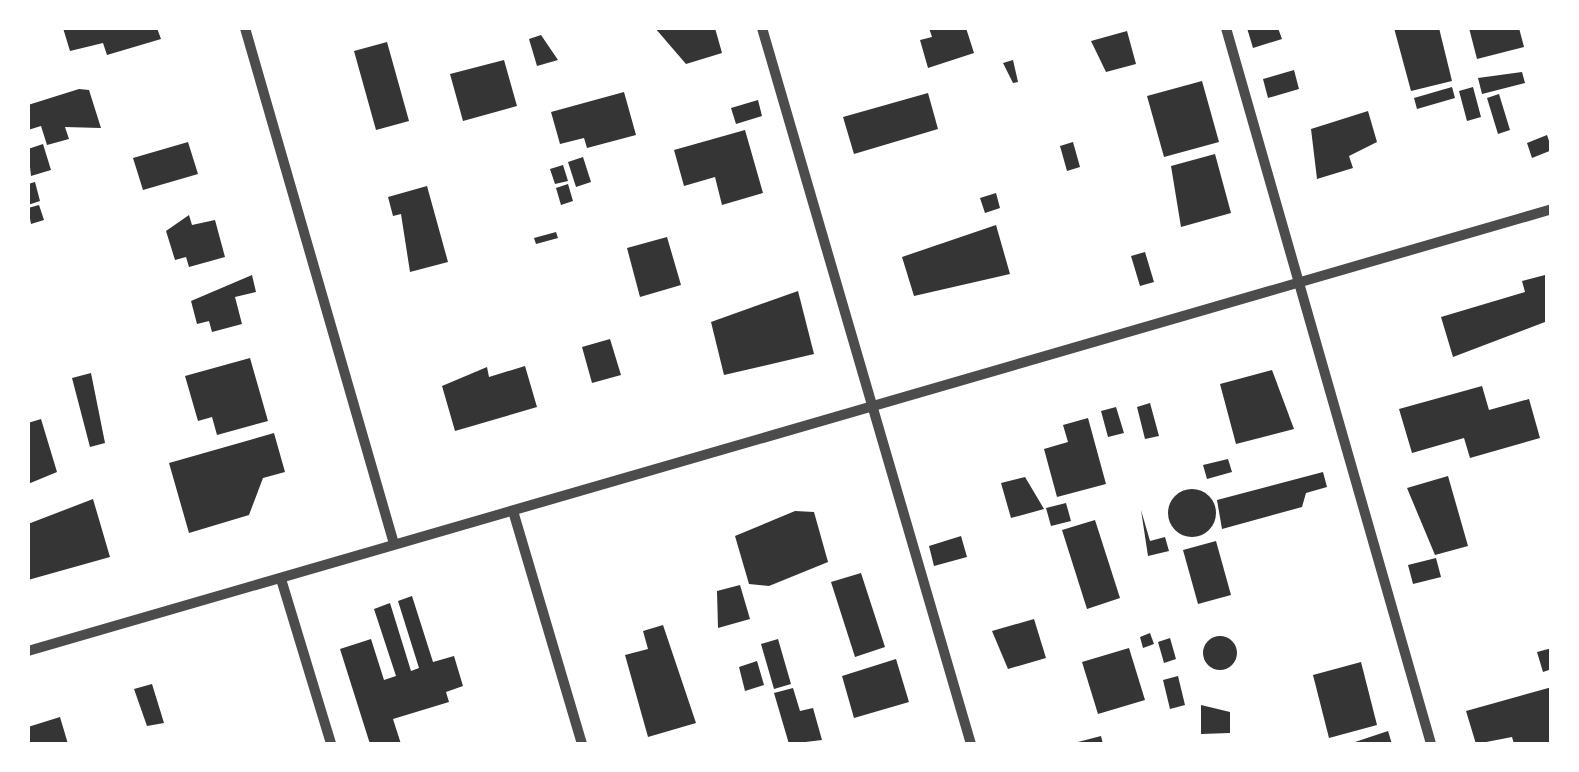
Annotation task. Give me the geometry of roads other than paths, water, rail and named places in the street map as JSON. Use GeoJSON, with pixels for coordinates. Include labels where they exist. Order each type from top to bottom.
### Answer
{"type":"FeatureCollection","features":[{"type":"Feature","properties":{"kind":"street"},"geometry":{"type":"LineString","coordinates":[[245,28],[394,544]]}},
{"type":"Feature","properties":{"kind":"street"},"geometry":{"type":"LineString","coordinates":[[762,28],[971,744]]}},
{"type":"Feature","properties":{"kind":"street"},"geometry":{"type":"LineString","coordinates":[[1226,28],[1432,744]]}},
{"type":"Feature","properties":{"kind":"street"},"geometry":{"type":"LineString","coordinates":[[28,650],[1552,210]]}},
{"type":"Feature","properties":{"kind":"street"},"geometry":{"type":"LineString","coordinates":[[512,510],[582,744]]}},
{"type":"Feature","properties":{"kind":"street"},"geometry":{"type":"LineString","coordinates":[[281,578],[331,744]]}}]}
